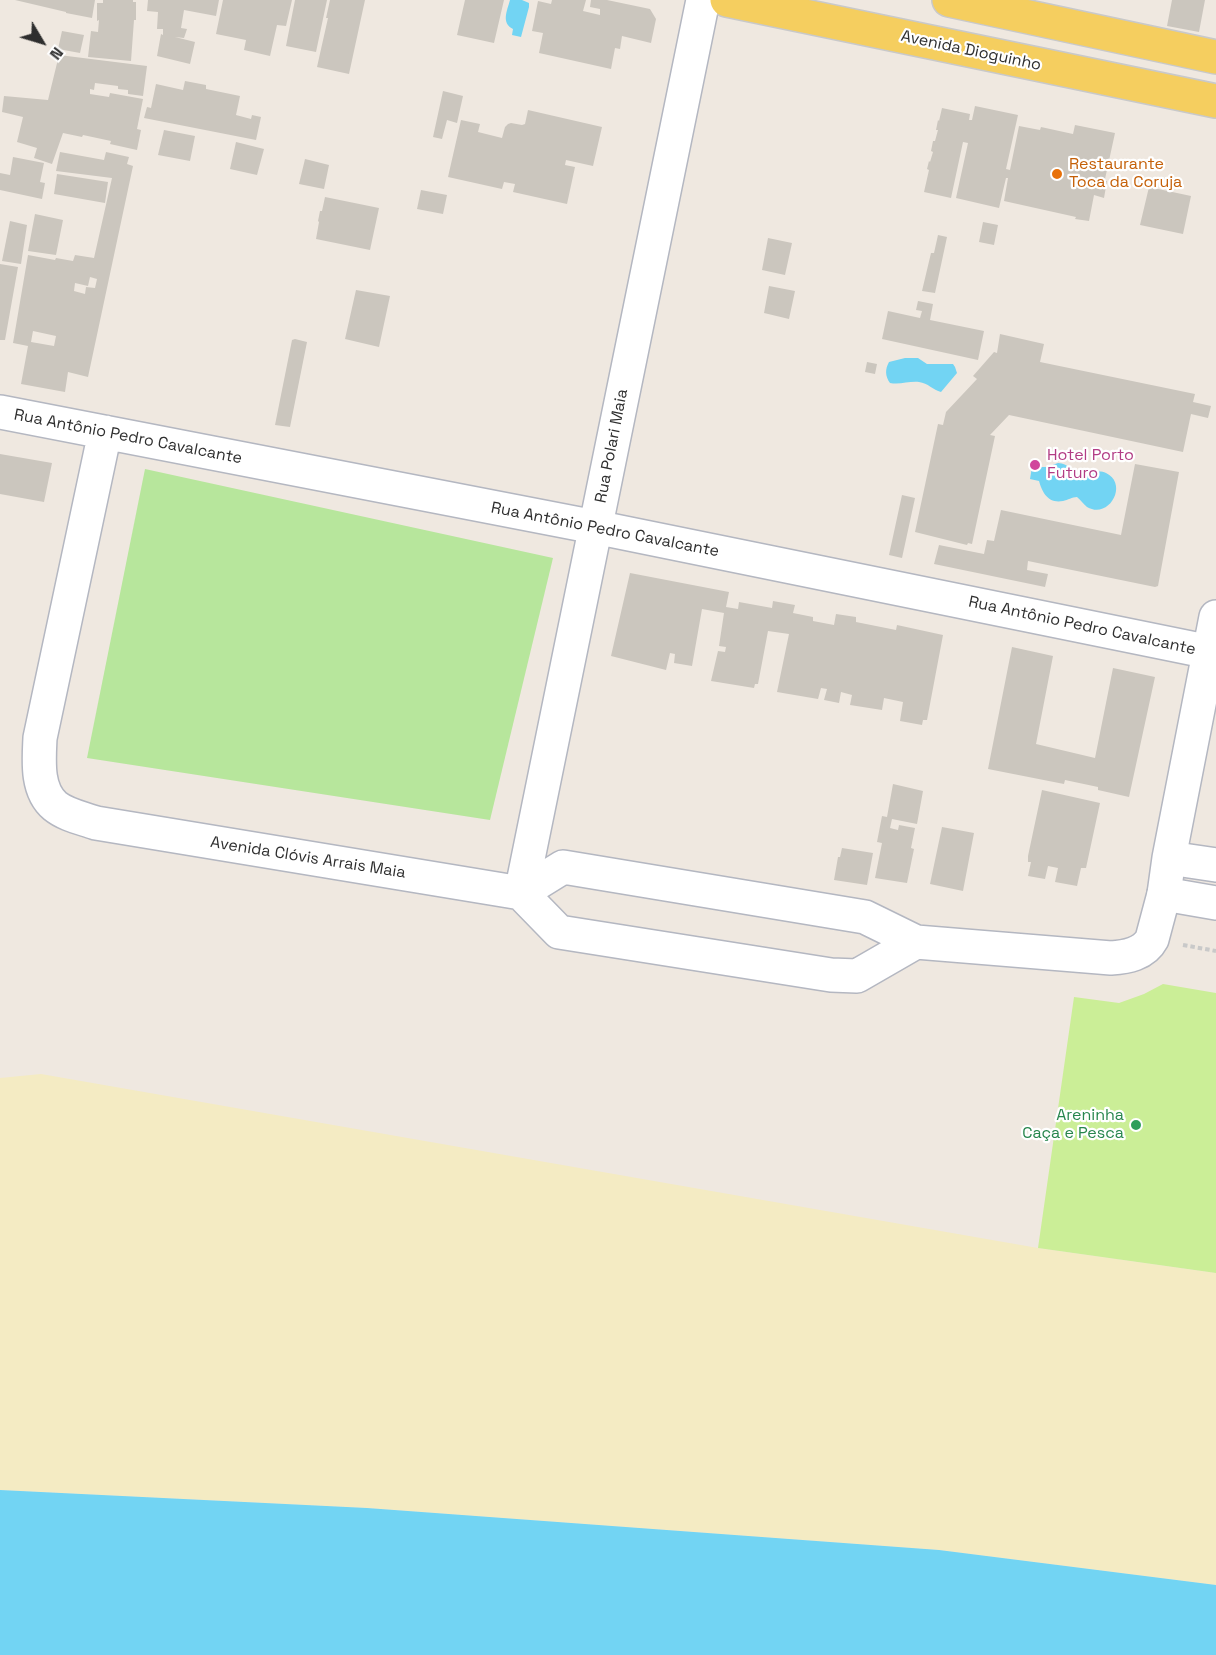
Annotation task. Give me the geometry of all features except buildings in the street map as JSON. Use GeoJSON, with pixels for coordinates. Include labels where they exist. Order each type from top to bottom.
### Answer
{"type":"FeatureCollection","features":[{"type":"Feature","properties":{"kind":"main road","name":"Avenida Dioguinho"},"geometry":{"type":"LineString","coordinates":[[727,0],[1216,101]]}},
{"type":"Feature","properties":{"kind":"main road"},"geometry":{"type":"LineString","coordinates":[[949,0],[1216,57]]}},
{"type":"Feature","properties":{"kind":"street","name":"Rua Polari Maia"},"geometry":{"type":"LineString","coordinates":[[521,893],[702,0]]}},
{"type":"Feature","properties":{"kind":"street","name":"Rua Antônio Pedro Cavalcante"},"geometry":{"type":"LineString","coordinates":[[0,412],[595,527],[1209,652]]}},
{"type":"Feature","properties":{"kind":"street","name":"Avenida Clóvis Arrais Maia"},"geometry":{"type":"LineString","coordinates":[[105,432],[40,738],[39,770],[44,791],[54,806],[71,815],[96,823],[521,893]]}},
{"type":"Feature","properties":{"kind":"street"},"geometry":{"type":"LineString","coordinates":[[916,942],[857,976],[831,975],[559,932],[521,893],[563,867],[865,917],[916,942],[1111,958],[1123,958],[1134,954],[1149,946],[1164,894],[1216,616]]}},
{"type":"Feature","properties":{"kind":"street"},"geometry":{"type":"LineString","coordinates":[[1169,858],[1216,865]]}},
{"type":"Feature","properties":{"kind":"street"},"geometry":{"type":"LineString","coordinates":[[1164,894],[1216,903]]}},
{"type":"Feature","properties":{"kind":"green space"},"geometry":{"type":"Polygon","coordinates":[[[145,469],[553,558],[490,820],[87,758],[145,469]]]}},
{"type":"Feature","properties":{"kind":"green space","name":"Areninha Caça e Pesca"},"geometry":{"type":"Polygon","coordinates":[[[1163,984],[1216,993],[1216,1273],[1038,1248],[1074,997],[1119,1003],[1163,984]]]}},
{"type":"Feature","properties":{"kind":"sand"},"geometry":{"type":"Polygon","coordinates":[[[41,1074],[1038,1248],[1216,1273],[1216,1585],[939,1550],[367,1508],[0,1490],[0,1078],[41,1074]]]}},
{"type":"Feature","properties":{"kind":"water"},"geometry":{"type":"Polygon","coordinates":[[[510,0],[522,0],[529,3],[521,37],[512,35],[513,29],[506,20],[510,0]]]}},
{"type":"Feature","properties":{"kind":"water"},"geometry":{"type":"Polygon","coordinates":[[[918,358],[927,364],[953,364],[957,373],[941,392],[919,382],[890,383],[886,372],[889,362],[918,358]]]}},
{"type":"Feature","properties":{"kind":"water"},"geometry":{"type":"Polygon","coordinates":[[[1058,463],[1081,475],[1102,472],[1113,478],[1116,492],[1109,505],[1095,510],[1087,507],[1077,497],[1063,501],[1050,499],[1044,493],[1039,481],[1030,479],[1032,467],[1047,467],[1058,463]]]}},
{"type":"Feature","properties":{"kind":"water"},"geometry":{"type":"Polygon","coordinates":[[[0,1490],[367,1508],[939,1550],[1216,1585],[1216,1655],[0,1655],[0,1490]]]}},
{"type":"Feature","properties":{"kind":"place","name":"Restaurante Toca da Coruja"},"geometry":{"type":"Point","coordinates":[1057,174]}},
{"type":"Feature","properties":{"kind":"place","name":"Hotel Porto Futuro"},"geometry":{"type":"Point","coordinates":[1035,465]}},
{"type":"Feature","properties":{"kind":"place","name":"Areninha Caça e Pesca"},"geometry":{"type":"Point","coordinates":[1136,1125]}}]}
